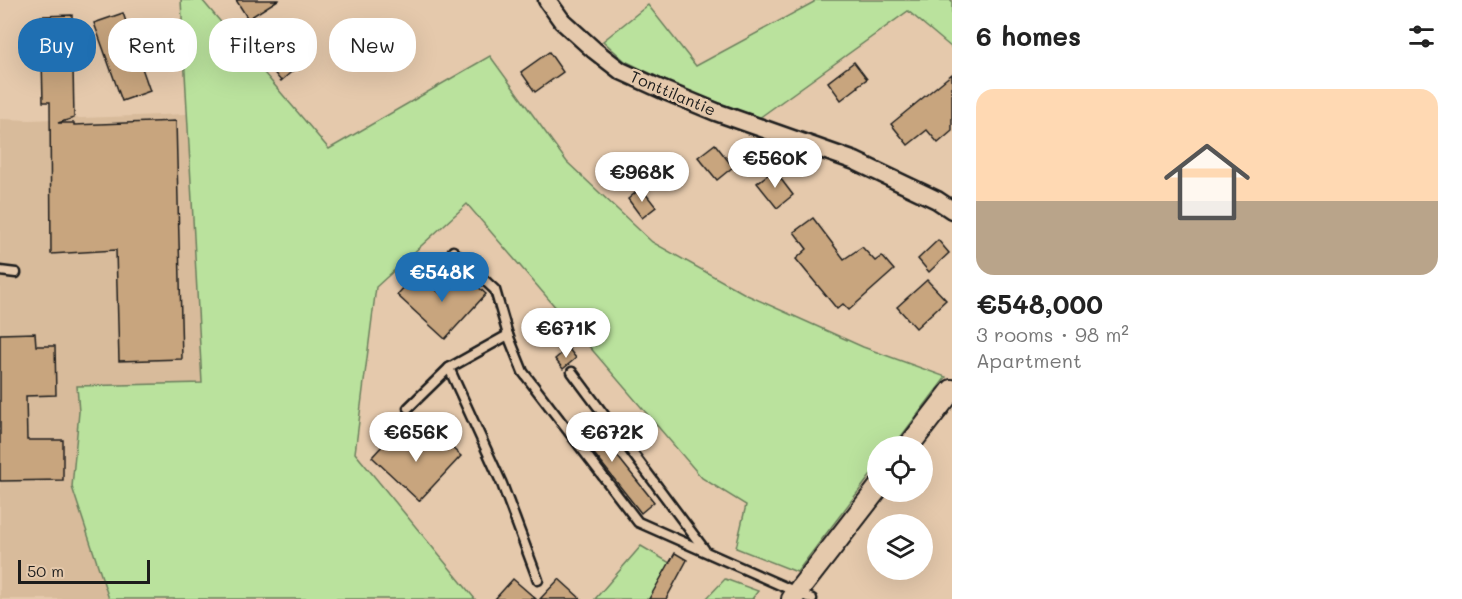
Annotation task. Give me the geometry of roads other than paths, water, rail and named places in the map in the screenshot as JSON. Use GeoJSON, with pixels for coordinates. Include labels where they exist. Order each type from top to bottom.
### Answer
{"type":"FeatureCollection","features":[{"type":"Feature","properties":{"kind":"street","name":"Tonttilantie"},"geometry":{"type":"LineString","coordinates":[[547,0],[562,21],[621,71],[716,111],[855,161],[937,200],[952,210]]}},
{"type":"Feature","properties":{"kind":"street"},"geometry":{"type":"LineString","coordinates":[[916,436],[952,390]]}},
{"type":"Feature","properties":{"kind":"street"},"geometry":{"type":"LineString","coordinates":[[801,597],[868,502]]}},
{"type":"Feature","properties":{"kind":"lane"},"geometry":{"type":"LineString","coordinates":[[453,251],[495,290],[508,335],[523,372],[638,522],[801,597]]}},
{"type":"Feature","properties":{"kind":"lane"},"geometry":{"type":"LineString","coordinates":[[0,271],[16,273]]}},
{"type":"Feature","properties":{"kind":"lane"},"geometry":{"type":"LineString","coordinates":[[408,408],[449,368],[508,335]]}},
{"type":"Feature","properties":{"kind":"lane"},"geometry":{"type":"LineString","coordinates":[[449,368],[502,484],[538,580]]}},
{"type":"Feature","properties":{"kind":"lane"},"geometry":{"type":"LineString","coordinates":[[572,372],[706,552]]}}]}
